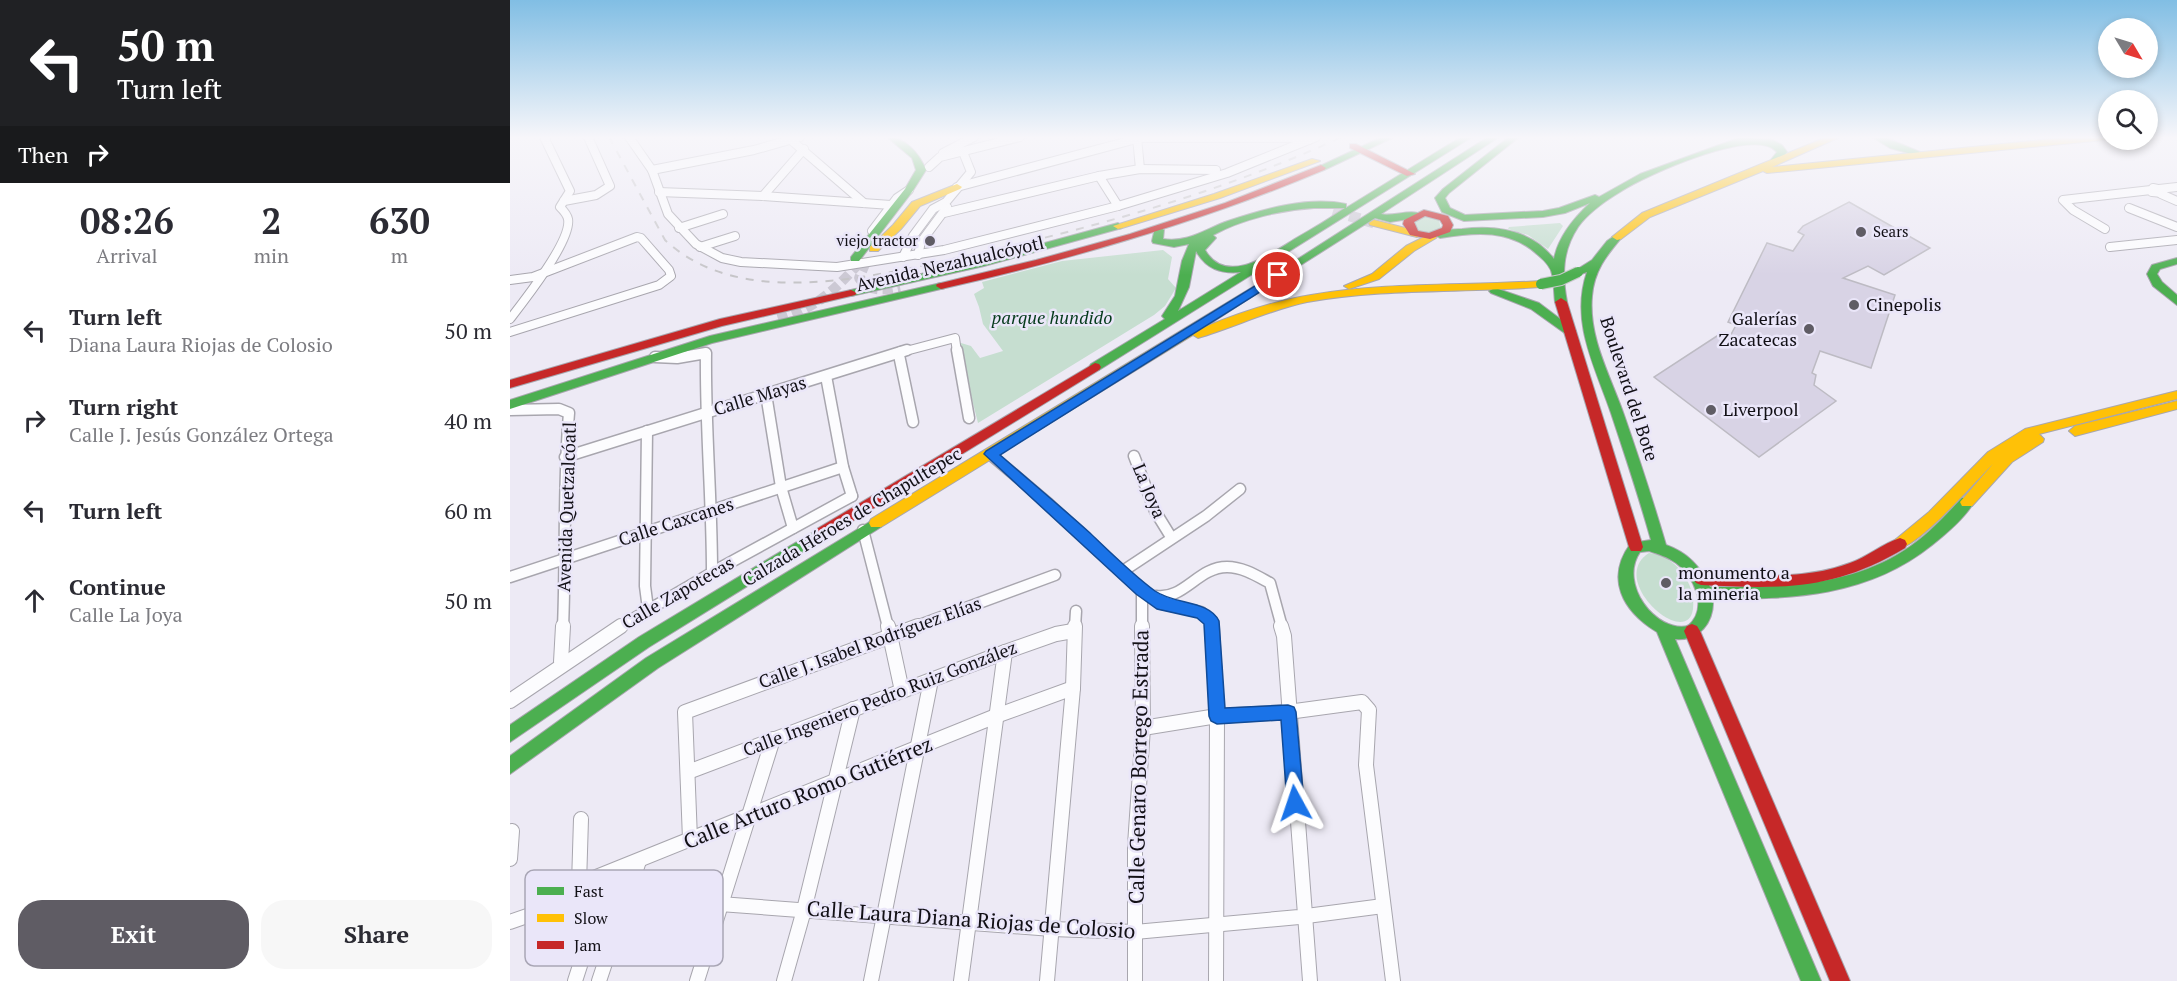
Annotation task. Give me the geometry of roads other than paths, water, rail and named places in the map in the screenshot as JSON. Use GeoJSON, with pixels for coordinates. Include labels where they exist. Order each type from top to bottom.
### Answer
{"type":"FeatureCollection","features":[{"type":"Feature","properties":{"kind":"main road"},"geometry":{"type":"LineString","coordinates":[[862,258],[915,183]]}},
{"type":"Feature","properties":{"kind":"main road"},"geometry":{"type":"LineString","coordinates":[[862,258],[915,183]]}},
{"type":"Feature","properties":{"kind":"main road","name":"Avenida Nezahualcóyotl"},"geometry":{"type":"LineString","coordinates":[[510,405],[607,376],[718,337],[829,311],[867,296],[1119,227],[1253,183]]}},
{"type":"Feature","properties":{"kind":"main road","name":"Avenida Nezahualcóyotl"},"geometry":{"type":"LineString","coordinates":[[900,287],[1135,229],[1209,204],[1261,183]]}},
{"type":"Feature","properties":{"kind":"main road","name":"Avenida Nezahualcóyotl"},"geometry":{"type":"LineString","coordinates":[[510,384],[700,328],[837,296],[867,296],[1075,254],[1160,230],[1226,208],[1280,183]]}},
{"type":"Feature","properties":{"kind":"main road","name":"Calzada Héroes de Chapultepec"},"geometry":{"type":"LineString","coordinates":[[510,734],[644,642],[1395,183]]}},
{"type":"Feature","properties":{"kind":"main road","name":"Calzada Héroes de Chapultepec"},"geometry":{"type":"LineString","coordinates":[[510,766],[652,663],[863,530],[1162,349],[1424,183]]}},
{"type":"Feature","properties":{"kind":"main road"},"geometry":{"type":"LineString","coordinates":[[1457,183],[1440,198],[1445,216],[1448,228],[1436,236],[1417,234],[1377,220],[1432,214],[1445,216],[1470,224],[1554,219],[1566,217],[1630,183]]}},
{"type":"Feature","properties":{"kind":"main road","name":"Boulevard del Bote"},"geometry":{"type":"LineString","coordinates":[[1660,548],[1644,491],[1589,331],[1586,298],[1594,263],[1610,243],[1646,215],[1722,183]]}},
{"type":"Feature","properties":{"kind":"main road"},"geometry":{"type":"LineString","coordinates":[[862,258],[897,227],[916,204],[957,187]]}},
{"type":"Feature","properties":{"kind":"main road"},"geometry":{"type":"LineString","coordinates":[[1558,278],[1562,245],[1569,230],[1602,197]]}},
{"type":"Feature","properties":{"kind":"main road"},"geometry":{"type":"LineString","coordinates":[[1160,230],[1156,234],[1157,241],[1164,244],[1198,238],[1212,230],[1296,206],[1321,204],[1338,209],[1300,211],[1214,236],[1200,250],[1203,259],[1222,270],[1239,271],[1273,258]]}},
{"type":"Feature","properties":{"kind":"main road"},"geometry":{"type":"LineString","coordinates":[[1417,234],[1408,224],[1409,220],[1418,215]]}},
{"type":"Feature","properties":{"kind":"main road"},"geometry":{"type":"LineString","coordinates":[[1162,349],[1220,325],[1318,292],[1371,280],[1383,273],[1409,246],[1417,241],[1436,236],[1493,230],[1522,235],[1544,250],[1558,278],[1570,331],[1636,547]]}},
{"type":"Feature","properties":{"kind":"main road"},"geometry":{"type":"LineString","coordinates":[[1124,350],[1171,314],[1182,302],[1191,249],[1198,238]]}},
{"type":"Feature","properties":{"kind":"main road"},"geometry":{"type":"LineString","coordinates":[[2177,261],[2156,267],[2152,274],[2157,284],[2177,301]]}},
{"type":"Feature","properties":{"kind":"main road"},"geometry":{"type":"LineString","coordinates":[[1274,307],[1326,296],[1391,290],[1541,284],[1561,279],[1594,263]]}},
{"type":"Feature","properties":{"kind":"main road"},"geometry":{"type":"LineString","coordinates":[[1480,287],[1524,299],[1547,312],[1570,331]]}},
{"type":"Feature","properties":{"kind":"main road"},"geometry":{"type":"LineString","coordinates":[[829,311],[840,303],[837,296]]}},
{"type":"Feature","properties":{"kind":"main road"},"geometry":{"type":"LineString","coordinates":[[510,392],[553,381],[717,330],[781,316],[510,397]]}},
{"type":"Feature","properties":{"kind":"main road"},"geometry":{"type":"LineString","coordinates":[[1701,579],[1793,582],[1859,566],[1909,540],[1939,512],[1994,451],[2010,440],[2030,432],[2177,395]]}},
{"type":"Feature","properties":{"kind":"main road"},"geometry":{"type":"LineString","coordinates":[[1705,593],[1798,593],[1826,590],[1868,577],[1916,553],[1935,538],[2008,455],[2024,444],[2177,405]]}},
{"type":"Feature","properties":{"kind":"main road"},"geometry":{"type":"LineString","coordinates":[[1649,545],[1660,548],[1682,560],[1701,579],[1708,609],[1704,619],[1692,632],[1679,634],[1663,629],[1643,614],[1631,599],[1623,576],[1624,563],[1636,547],[1649,545]]}},
{"type":"Feature","properties":{"kind":"main road"},"geometry":{"type":"LineString","coordinates":[[1663,629],[1811,981]]}},
{"type":"Feature","properties":{"kind":"main road"},"geometry":{"type":"LineString","coordinates":[[1692,632],[1840,981]]}},
{"type":"Feature","properties":{"kind":"street"},"geometry":{"type":"LineString","coordinates":[[510,319],[543,274],[566,233],[568,221],[560,207],[570,191],[566,183]]}},
{"type":"Feature","properties":{"kind":"street"},"geometry":{"type":"LineString","coordinates":[[564,201],[602,194],[608,191],[609,183]]}},
{"type":"Feature","properties":{"kind":"street"},"geometry":{"type":"LineString","coordinates":[[657,183],[668,214],[679,228],[700,247],[722,258],[764,265],[918,255],[1118,206],[1200,183]]}},
{"type":"Feature","properties":{"kind":"street"},"geometry":{"type":"LineString","coordinates":[[763,196],[775,183]]}},
{"type":"Feature","properties":{"kind":"street"},"geometry":{"type":"LineString","coordinates":[[842,183],[864,202]]}},
{"type":"Feature","properties":{"kind":"street"},"geometry":{"type":"LineString","coordinates":[[903,257],[914,236],[933,209],[946,202],[961,183]]}},
{"type":"Feature","properties":{"kind":"street"},"geometry":{"type":"LineString","coordinates":[[957,187],[973,183]]}},
{"type":"Feature","properties":{"kind":"street"},"geometry":{"type":"LineString","coordinates":[[944,213],[1071,183]]}},
{"type":"Feature","properties":{"kind":"street"},"geometry":{"type":"LineString","coordinates":[[1103,183],[1118,206]]}},
{"type":"Feature","properties":{"kind":"street"},"geometry":{"type":"LineString","coordinates":[[2105,229],[2073,210],[2062,200],[2177,187]]}},
{"type":"Feature","properties":{"kind":"street"},"geometry":{"type":"LineString","coordinates":[[862,258],[891,206],[909,190]]}},
{"type":"Feature","properties":{"kind":"street"},"geometry":{"type":"LineString","coordinates":[[2157,191],[2177,201]]}},
{"type":"Feature","properties":{"kind":"street"},"geometry":{"type":"LineString","coordinates":[[660,192],[864,202],[891,206]]}},
{"type":"Feature","properties":{"kind":"street"},"geometry":{"type":"LineString","coordinates":[[918,255],[918,249],[924,236],[944,213],[946,202]]}},
{"type":"Feature","properties":{"kind":"street"},"geometry":{"type":"LineString","coordinates":[[2129,208],[2177,227]]}},
{"type":"Feature","properties":{"kind":"street"},"geometry":{"type":"LineString","coordinates":[[679,228],[723,214]]}},
{"type":"Feature","properties":{"kind":"street"},"geometry":{"type":"LineString","coordinates":[[700,247],[735,236]]}},
{"type":"Feature","properties":{"kind":"street"},"geometry":{"type":"LineString","coordinates":[[510,279],[533,278],[630,239],[642,238],[669,270],[671,276],[659,285],[510,332]]}},
{"type":"Feature","properties":{"kind":"street"},"geometry":{"type":"LineString","coordinates":[[2110,247],[2177,240]]}},
{"type":"Feature","properties":{"kind":"street","name":"Calle Mayas"},"geometry":{"type":"LineString","coordinates":[[565,457],[901,352],[955,338],[969,418]]}},
{"type":"Feature","properties":{"kind":"street"},"geometry":{"type":"LineString","coordinates":[[901,352],[899,355],[913,422]]}},
{"type":"Feature","properties":{"kind":"street"},"geometry":{"type":"LineString","coordinates":[[656,357],[677,358],[706,353],[705,413],[712,512],[712,572]]}},
{"type":"Feature","properties":{"kind":"street"},"geometry":{"type":"LineString","coordinates":[[826,376],[843,468],[852,496],[874,501]]}},
{"type":"Feature","properties":{"kind":"street"},"geometry":{"type":"LineString","coordinates":[[766,394],[781,487],[793,528]]}},
{"type":"Feature","properties":{"kind":"street","name":"Avenida Quetzalcóatl"},"geometry":{"type":"LineString","coordinates":[[510,410],[522,412],[567,410],[569,413],[565,457],[566,557],[561,662]]}},
{"type":"Feature","properties":{"kind":"street"},"geometry":{"type":"LineString","coordinates":[[646,431],[645,586],[648,609]]}},
{"type":"Feature","properties":{"kind":"street"},"geometry":{"type":"LineString","coordinates":[[990,454],[1142,590],[1162,604],[1201,612],[1212,621],[1217,716],[1216,981]]}},
{"type":"Feature","properties":{"kind":"street","name":"La Joya"},"geometry":{"type":"LineString","coordinates":[[1123,571],[1171,537],[1155,511],[1134,456]]}},
{"type":"Feature","properties":{"kind":"street","name":"Calle Caxcanes"},"geometry":{"type":"LineString","coordinates":[[510,577],[843,468]]}},
{"type":"Feature","properties":{"kind":"street"},"geometry":{"type":"LineString","coordinates":[[1171,537],[1206,516],[1240,489]]}},
{"type":"Feature","properties":{"kind":"street","name":"Calle Zapotecas"},"geometry":{"type":"LineString","coordinates":[[510,701],[561,662],[648,609],[852,496]]}},
{"type":"Feature","properties":{"kind":"street"},"geometry":{"type":"LineString","coordinates":[[863,530],[891,637],[902,691]]}},
{"type":"Feature","properties":{"kind":"street"},"geometry":{"type":"LineString","coordinates":[[1142,590],[1161,598],[1173,597],[1206,570],[1225,566],[1251,571],[1270,583],[1284,636],[1310,981]]}},
{"type":"Feature","properties":{"kind":"street","name":"Calle J. Isabel Rodríguez Elías"},"geometry":{"type":"LineString","coordinates":[[688,772],[685,712],[1055,574]]}},
{"type":"Feature","properties":{"kind":"street","name":"Calle Genaro Borrego Estrada"},"geometry":{"type":"LineString","coordinates":[[1135,981],[1135,845],[1143,728],[1142,590]]}},
{"type":"Feature","properties":{"kind":"street"},"geometry":{"type":"LineString","coordinates":[[1047,981],[1073,688],[1073,631],[1076,611]]}},
{"type":"Feature","properties":{"kind":"street","name":"Calle Ingeniero Pedro Ruiz González"},"geometry":{"type":"LineString","coordinates":[[688,772],[1005,652],[1056,634],[1073,631]]}},
{"type":"Feature","properties":{"kind":"street"},"geometry":{"type":"LineString","coordinates":[[961,981],[1005,652]]}},
{"type":"Feature","properties":{"kind":"street"},"geometry":{"type":"LineString","coordinates":[[871,981],[931,680]]}},
{"type":"Feature","properties":{"kind":"street","name":"Calle Arturo Romo Gutiérrez"},"geometry":{"type":"LineString","coordinates":[[616,870],[996,716],[1073,688]]}},
{"type":"Feature","properties":{"kind":"street"},"geometry":{"type":"LineString","coordinates":[[1143,728],[1217,716],[1288,712],[1362,702],[1369,710],[1366,765],[1393,981]]}},
{"type":"Feature","properties":{"kind":"street"},"geometry":{"type":"LineString","coordinates":[[784,981],[804,910],[853,709]]}},
{"type":"Feature","properties":{"kind":"street"},"geometry":{"type":"LineString","coordinates":[[723,895],[751,815],[773,739]]}},
{"type":"Feature","properties":{"kind":"street"},"geometry":{"type":"LineString","coordinates":[[688,772],[690,839]]}},
{"type":"Feature","properties":{"kind":"street"},"geometry":{"type":"LineString","coordinates":[[579,870],[581,819]]}},
{"type":"Feature","properties":{"kind":"street"},"geometry":{"type":"LineString","coordinates":[[510,859],[512,831]]}},
{"type":"Feature","properties":{"kind":"street"},"geometry":{"type":"LineString","coordinates":[[636,870],[639,861]]}},
{"type":"Feature","properties":{"kind":"street","name":"Calle Laura Diana Riojas de Colosio"},"geometry":{"type":"LineString","coordinates":[[723,904],[1052,929],[1136,932],[1383,906]]}},
{"type":"Feature","properties":{"kind":"street"},"geometry":{"type":"LineString","coordinates":[[510,919],[525,915]]}},
{"type":"Feature","properties":{"kind":"street"},"geometry":{"type":"LineString","coordinates":[[575,981],[580,966]]}},
{"type":"Feature","properties":{"kind":"street"},"geometry":{"type":"LineString","coordinates":[[599,981],[604,966]]}},
{"type":"Feature","properties":{"kind":"street"},"geometry":{"type":"LineString","coordinates":[[697,981],[701,966]]}},
{"type":"Feature","properties":{"kind":"tunnel"},"geometry":{"type":"LineString","coordinates":[[1333,211],[1374,223]]}},
{"type":"Feature","properties":{"kind":"tunnel"},"geometry":{"type":"LineString","coordinates":[[778,319],[792,315],[824,297],[862,260]]}},
{"type":"Feature","properties":{"kind":"tunnel"},"geometry":{"type":"LineString","coordinates":[[866,262],[859,278],[867,286],[883,289],[900,287]]}},
{"type":"Feature","properties":{"kind":"railway"},"geometry":{"type":"LineString","coordinates":[[634,183],[665,240],[689,258],[728,275],[772,282],[796,283],[845,279],[966,256],[1110,221],[1228,183]]}},
{"type":"Feature","properties":{"kind":"place","name":"Sears"},"geometry":{"type":"Point","coordinates":[1861,232]}},
{"type":"Feature","properties":{"kind":"place","name":"viejo tractor"},"geometry":{"type":"Point","coordinates":[930,241]}},
{"type":"Feature","properties":{"kind":"place","name":"Cinepolis"},"geometry":{"type":"Point","coordinates":[1854,305]}},
{"type":"Feature","properties":{"kind":"place","name":"Galerías Zacatecas"},"geometry":{"type":"Point","coordinates":[1809,329]}},
{"type":"Feature","properties":{"kind":"place","name":"Liverpool"},"geometry":{"type":"Point","coordinates":[1711,410]}},
{"type":"Feature","properties":{"kind":"place","name":"monumento a la mineria"},"geometry":{"type":"Point","coordinates":[1666,583]}},
{"type":"Feature","properties":{"kind":"park label","name":"parque hundido"},"geometry":{"type":"Point","coordinates":[1052,318]}}]}
